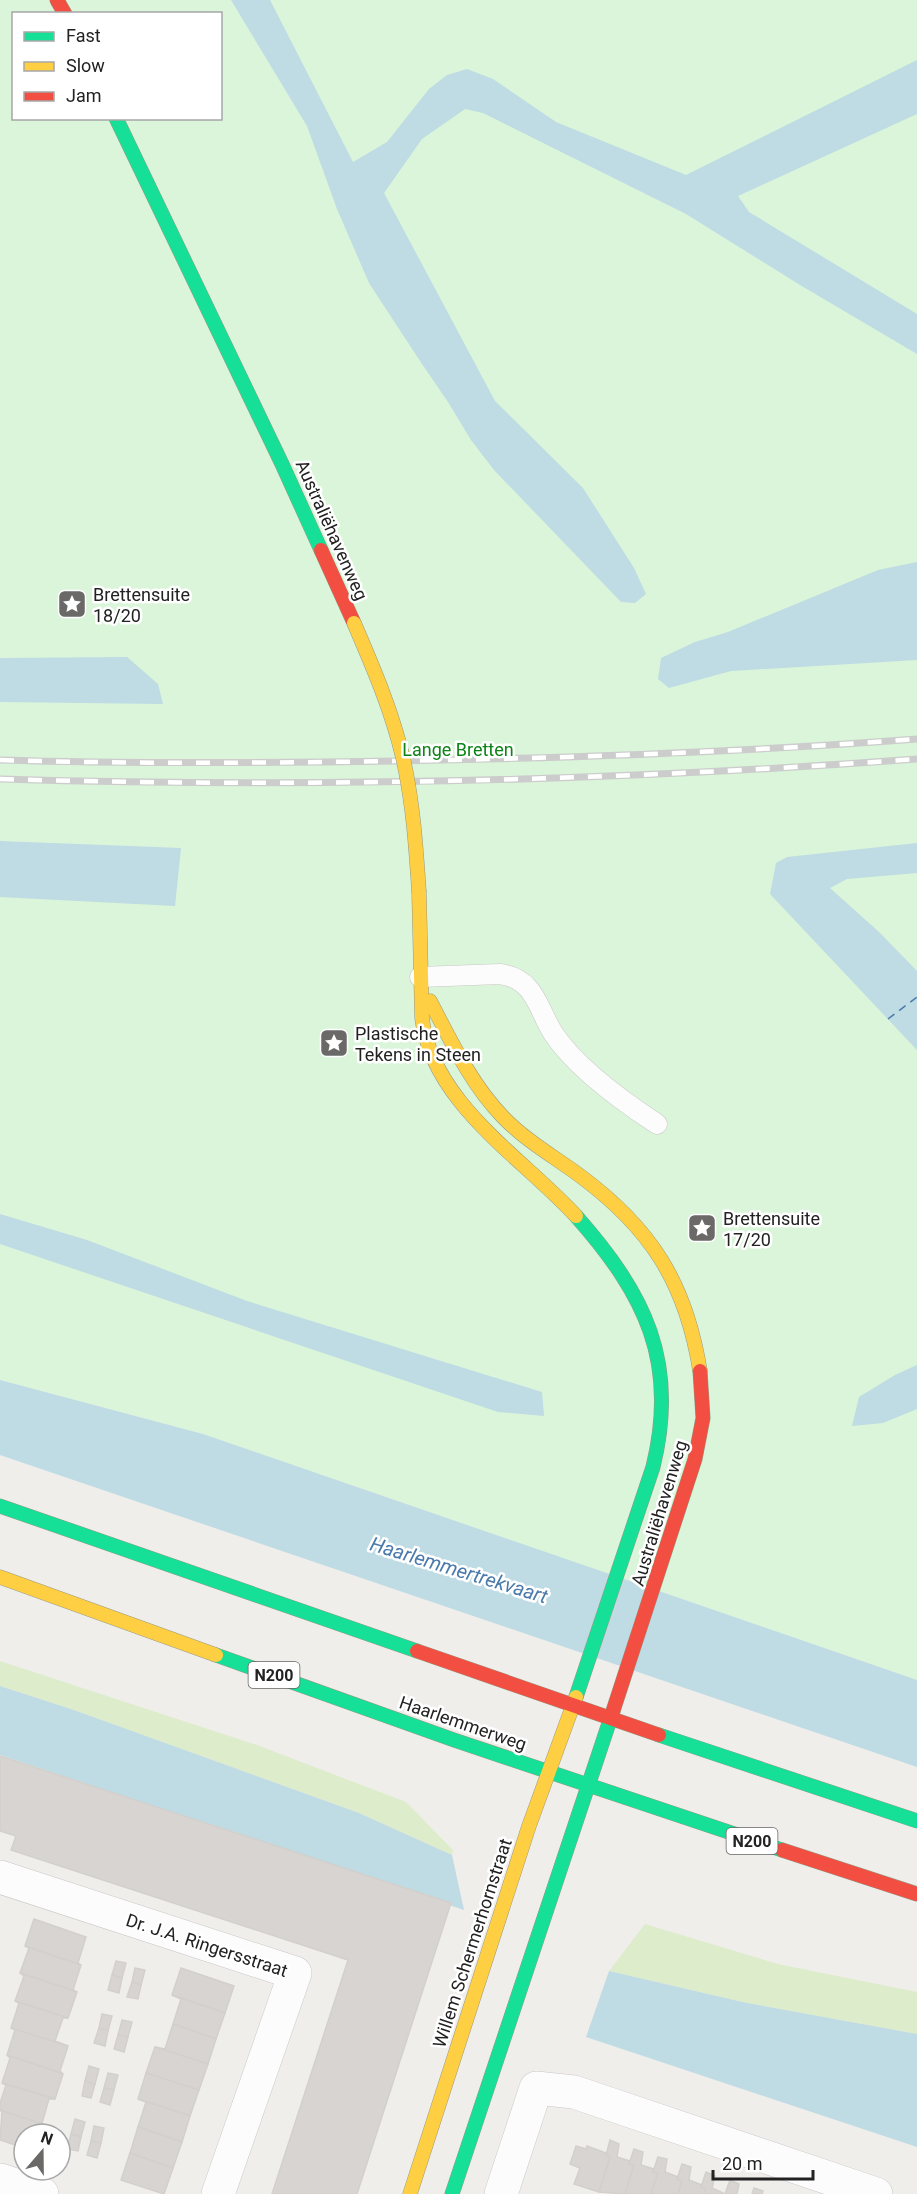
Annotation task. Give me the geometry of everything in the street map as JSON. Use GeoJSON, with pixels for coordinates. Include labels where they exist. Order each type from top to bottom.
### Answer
{"type":"FeatureCollection","features":[{"type":"Feature","properties":{"kind":"street","name":"Australiëhavenweg"},"geometry":{"type":"LineString","coordinates":[[117,120],[282,464],[378,677],[398,740],[411,802],[419,892],[420,1013],[430,1052],[446,1081],[465,1106],[498,1142],[587,1228],[620,1272],[643,1313],[661,1372],[660,1439],[653,1467],[573,1705]]}},
{"type":"Feature","properties":{"kind":"street","name":"Australiëhavenweg"},"geometry":{"type":"LineString","coordinates":[[421,980],[458,1053],[502,1116],[541,1149],[593,1185],[635,1227],[667,1267],[683,1303],[699,1362],[704,1409],[701,1436],[691,1476],[588,1785]]}},
{"type":"Feature","properties":{"kind":"street"},"geometry":{"type":"LineString","coordinates":[[0,1506],[611,1719],[917,1821]]}},
{"type":"Feature","properties":{"kind":"street","name":"Haarlemmerweg"},"geometry":{"type":"LineString","coordinates":[[0,1577],[549,1772],[917,1894]]}},
{"type":"Feature","properties":{"kind":"street","name":"Willem Schermerhornstraat"},"geometry":{"type":"LineString","coordinates":[[410,2194],[529,1826],[573,1705]]}},
{"type":"Feature","properties":{"kind":"street"},"geometry":{"type":"LineString","coordinates":[[452,2194],[588,1785]]}},
{"type":"Feature","properties":{"kind":"street","name":"Dr. J.A. Ringersstraat"},"geometry":{"type":"LineString","coordinates":[[0,1877],[295,1973],[218,2194]]}},
{"type":"Feature","properties":{"kind":"street"},"geometry":{"type":"LineString","coordinates":[[501,2194],[536,2088],[574,2092],[876,2194]]}},
{"type":"Feature","properties":{"kind":"street"},"geometry":{"type":"LineString","coordinates":[[0,2180],[42,2194]]}},
{"type":"Feature","properties":{"kind":"lane"},"geometry":{"type":"LineString","coordinates":[[421,980],[500,974],[522,981],[532,992],[551,1030],[581,1067],[657,1124]]}},
{"type":"Feature","properties":{"kind":"green space","name":"Lange Bretten"},"geometry":{"type":"Polygon","coordinates":[[[0,0],[917,0],[917,1680],[203,1434],[0,1380],[0,0]]]}},
{"type":"Feature","properties":{"kind":"green space"},"geometry":{"type":"Polygon","coordinates":[[[0,1661],[257,1745],[406,1802],[453,1850],[452,1855],[359,1813],[71,1709],[0,1686],[0,1661]]]}},
{"type":"Feature","properties":{"kind":"green space"},"geometry":{"type":"Polygon","coordinates":[[[645,1924],[778,1964],[917,1992],[917,2034],[747,2003],[609,1971],[645,1924]]]}},
{"type":"Feature","properties":{"kind":"water"},"geometry":{"type":"Polygon","coordinates":[[[231,0],[270,0],[353,162],[387,142],[429,89],[447,75],[467,69],[493,79],[556,122],[686,175],[917,60],[917,114],[738,196],[749,212],[917,314],[917,354],[686,214],[483,113],[465,109],[422,139],[384,193],[495,401],[583,488],[634,568],[646,594],[635,603],[621,602],[494,470],[471,440],[369,283],[337,209],[307,126],[231,0]]]}},
{"type":"Feature","properties":{"kind":"water"},"geometry":{"type":"Polygon","coordinates":[[[917,562],[917,660],[731,671],[669,688],[658,679],[661,658],[695,642],[728,632],[878,570],[917,562]]]}},
{"type":"Feature","properties":{"kind":"water"},"geometry":{"type":"Polygon","coordinates":[[[127,657],[158,684],[163,704],[0,702],[0,658],[127,657]]]}},
{"type":"Feature","properties":{"kind":"water"},"geometry":{"type":"Polygon","coordinates":[[[0,841],[181,848],[175,906],[0,897],[0,841]]]}},
{"type":"Feature","properties":{"kind":"water"},"geometry":{"type":"Polygon","coordinates":[[[917,843],[917,873],[847,879],[830,888],[879,932],[917,971],[917,1050],[770,894],[776,863],[787,857],[917,843]]]}},
{"type":"Feature","properties":{"kind":"water"},"geometry":{"type":"Polygon","coordinates":[[[0,1214],[87,1240],[247,1301],[542,1392],[544,1416],[498,1412],[0,1244],[0,1214]]]}},
{"type":"Feature","properties":{"kind":"water"},"geometry":{"type":"Polygon","coordinates":[[[917,1365],[917,1409],[883,1423],[852,1426],[859,1397],[895,1375],[917,1365]]]}},
{"type":"Feature","properties":{"kind":"water","name":"Haarlemmertrekvaart"},"geometry":{"type":"Polygon","coordinates":[[[0,1380],[203,1434],[917,1680],[917,1767],[0,1455],[0,1380]]]}},
{"type":"Feature","properties":{"kind":"water"},"geometry":{"type":"Polygon","coordinates":[[[0,1686],[71,1709],[359,1813],[452,1855],[464,1910],[0,1755],[0,1686]]]}},
{"type":"Feature","properties":{"kind":"water"},"geometry":{"type":"Polygon","coordinates":[[[609,1971],[747,2003],[917,2034],[917,2147],[586,2037],[609,1971]]]}},
{"type":"Feature","properties":{"kind":"building"},"geometry":{"type":"Polygon","coordinates":[[[0,1756],[451,1903],[357,2194],[272,2194],[348,1960],[11,1850],[16,1836],[0,1831],[0,1756]]]}},
{"type":"Feature","properties":{"kind":"building"},"geometry":{"type":"Polygon","coordinates":[[[34,1919],[86,1937],[78,1963],[81,1965],[25,1946],[34,1919]]]}},
{"type":"Feature","properties":{"kind":"building"},"geometry":{"type":"Polygon","coordinates":[[[25,1946],[81,1965],[73,1990],[77,1992],[20,1973],[29,1948],[25,1946]]]}},
{"type":"Feature","properties":{"kind":"building"},"geometry":{"type":"Polygon","coordinates":[[[116,1961],[126,1963],[122,1978],[112,1975],[116,1961]]]}},
{"type":"Feature","properties":{"kind":"building"},"geometry":{"type":"Polygon","coordinates":[[[135,1968],[145,1970],[141,1985],[132,1982],[135,1968]]]}},
{"type":"Feature","properties":{"kind":"building"},"geometry":{"type":"Polygon","coordinates":[[[181,1968],[234,1986],[225,2013],[172,1995],[181,1968]]]}},
{"type":"Feature","properties":{"kind":"building"},"geometry":{"type":"Polygon","coordinates":[[[20,1973],[77,1992],[68,2018],[15,2001],[24,1976],[20,1973]]]}},
{"type":"Feature","properties":{"kind":"building"},"geometry":{"type":"Polygon","coordinates":[[[112,1975],[122,1978],[119,1993],[108,1990],[112,1975]]]}},
{"type":"Feature","properties":{"kind":"building"},"geometry":{"type":"Polygon","coordinates":[[[132,1982],[141,1985],[138,1999],[127,1997],[132,1982]]]}},
{"type":"Feature","properties":{"kind":"building"},"geometry":{"type":"Polygon","coordinates":[[[172,1995],[225,2013],[216,2039],[173,2024],[181,1999],[172,1995]]]}},
{"type":"Feature","properties":{"kind":"building"},"geometry":{"type":"Polygon","coordinates":[[[15,2001],[68,2018],[63,2018],[55,2041],[68,2046],[11,2028],[19,2003],[15,2001]]]}},
{"type":"Feature","properties":{"kind":"building"},"geometry":{"type":"Polygon","coordinates":[[[102,2014],[112,2016],[108,2031],[99,2028],[102,2014]]]}},
{"type":"Feature","properties":{"kind":"building"},"geometry":{"type":"Polygon","coordinates":[[[122,2020],[132,2022],[128,2037],[118,2035],[122,2020]]]}},
{"type":"Feature","properties":{"kind":"building"},"geometry":{"type":"Polygon","coordinates":[[[173,2024],[216,2039],[208,2064],[155,2047],[165,2049],[173,2024]]]}},
{"type":"Feature","properties":{"kind":"building"},"geometry":{"type":"Polygon","coordinates":[[[11,2028],[68,2046],[60,2071],[63,2074],[7,2055],[15,2030],[11,2028]]]}},
{"type":"Feature","properties":{"kind":"building"},"geometry":{"type":"Polygon","coordinates":[[[99,2028],[108,2031],[105,2046],[94,2043],[99,2028]]]}},
{"type":"Feature","properties":{"kind":"building"},"geometry":{"type":"Polygon","coordinates":[[[118,2035],[128,2037],[124,2052],[114,2049],[118,2035]]]}},
{"type":"Feature","properties":{"kind":"building"},"geometry":{"type":"Polygon","coordinates":[[[155,2047],[208,2064],[199,2090],[146,2073],[155,2047]]]}},
{"type":"Feature","properties":{"kind":"building"},"geometry":{"type":"Polygon","coordinates":[[[7,2055],[63,2074],[55,2099],[2,2083],[10,2058],[7,2055]]]}},
{"type":"Feature","properties":{"kind":"building"},"geometry":{"type":"Polygon","coordinates":[[[89,2066],[99,2069],[95,2084],[85,2081],[89,2066]]]}},
{"type":"Feature","properties":{"kind":"building"},"geometry":{"type":"Polygon","coordinates":[[[108,2073],[118,2075],[114,2090],[104,2088],[108,2073]]]}},
{"type":"Feature","properties":{"kind":"building"},"geometry":{"type":"Polygon","coordinates":[[[146,2073],[199,2090],[190,2116],[138,2099],[146,2073]]]}},
{"type":"Feature","properties":{"kind":"building"},"geometry":{"type":"Polygon","coordinates":[[[85,2081],[95,2084],[91,2098],[82,2096],[85,2081]]]}},
{"type":"Feature","properties":{"kind":"building"},"geometry":{"type":"Polygon","coordinates":[[[2,2083],[55,2099],[49,2099],[42,2122],[0,2110],[6,2085],[2,2083]]]}},
{"type":"Feature","properties":{"kind":"building"},"geometry":{"type":"Polygon","coordinates":[[[104,2088],[114,2090],[110,2105],[100,2102],[104,2088]]]}},
{"type":"Feature","properties":{"kind":"building"},"geometry":{"type":"Polygon","coordinates":[[[138,2099],[190,2116],[182,2142],[138,2127],[146,2102],[138,2099]]]}},
{"type":"Feature","properties":{"kind":"building"},"geometry":{"type":"Polygon","coordinates":[[[0,2110],[36,2122],[12,2122],[12,2144],[0,2140],[2,2112],[0,2110]]]}},
{"type":"Feature","properties":{"kind":"building"},"geometry":{"type":"Polygon","coordinates":[[[75,2119],[85,2122],[81,2137],[72,2134],[75,2119]]]}},
{"type":"Feature","properties":{"kind":"building"},"geometry":{"type":"Polygon","coordinates":[[[94,2126],[104,2128],[101,2143],[91,2141],[94,2126]]]}},
{"type":"Feature","properties":{"kind":"building"},"geometry":{"type":"Polygon","coordinates":[[[138,2127],[182,2142],[173,2168],[130,2153],[138,2127]]]}},
{"type":"Feature","properties":{"kind":"building"},"geometry":{"type":"Polygon","coordinates":[[[72,2134],[81,2137],[78,2151],[72,2150],[72,2134]]]}},
{"type":"Feature","properties":{"kind":"building"},"geometry":{"type":"Polygon","coordinates":[[[610,2140],[619,2144],[617,2157],[630,2161],[629,2164],[634,2165],[625,2194],[599,2192],[610,2157],[606,2155],[610,2140]]]}},
{"type":"Feature","properties":{"kind":"building"},"geometry":{"type":"Polygon","coordinates":[[[91,2141],[101,2143],[97,2158],[87,2155],[91,2141]]]}},
{"type":"Feature","properties":{"kind":"building"},"geometry":{"type":"Polygon","coordinates":[[[576,2146],[586,2149],[587,2146],[606,2153],[610,2157],[599,2192],[574,2184],[580,2168],[570,2164],[576,2146]]]}},
{"type":"Feature","properties":{"kind":"building"},"geometry":{"type":"Polygon","coordinates":[[[634,2149],[643,2152],[641,2165],[654,2169],[653,2172],[658,2173],[651,2194],[625,2194],[634,2165],[629,2164],[634,2149]]]}},
{"type":"Feature","properties":{"kind":"building"},"geometry":{"type":"Polygon","coordinates":[[[130,2153],[173,2168],[164,2194],[121,2180],[130,2153]]]}},
{"type":"Feature","properties":{"kind":"building"},"geometry":{"type":"Polygon","coordinates":[[[658,2157],[667,2159],[665,2172],[682,2181],[678,2194],[651,2194],[658,2173],[653,2172],[658,2157]]]}},
{"type":"Feature","properties":{"kind":"building"},"geometry":{"type":"Polygon","coordinates":[[[682,2164],[691,2167],[689,2180],[702,2185],[701,2187],[706,2189],[704,2194],[678,2194],[682,2181],[677,2179],[682,2164]]]}},
{"type":"Feature","properties":{"kind":"building"},"geometry":{"type":"Polygon","coordinates":[[[706,2172],[715,2176],[712,2188],[725,2194],[704,2194],[706,2189],[701,2187],[706,2172]]]}},
{"type":"Feature","properties":{"kind":"building"},"geometry":{"type":"Polygon","coordinates":[[[730,2180],[739,2184],[737,2194],[725,2194],[730,2180]]]}},
{"type":"Feature","properties":{"kind":"building"},"geometry":{"type":"Polygon","coordinates":[[[754,2188],[763,2191],[762,2194],[752,2194],[754,2188]]]}},
{"type":"Feature","properties":{"kind":"ferry route"},"geometry":{"type":"LineString","coordinates":[[888,1019],[917,997]]}},
{"type":"Feature","properties":{"kind":"railway"},"geometry":{"type":"LineString","coordinates":[[0,760],[198,763],[462,760],[722,751],[917,739]]}},
{"type":"Feature","properties":{"kind":"railway"},"geometry":{"type":"LineString","coordinates":[[0,779],[229,783],[458,781],[688,773],[917,759]]}},
{"type":"Feature","properties":{"kind":"traffic: fast"},"geometry":{"type":"LineString","coordinates":[[117,120],[321,550]]}},
{"type":"Feature","properties":{"kind":"traffic: fast"},"geometry":{"type":"LineString","coordinates":[[576,1216],[621,1273],[638,1302],[650,1331],[658,1362],[662,1394],[660,1429],[653,1467],[576,1697]]}},
{"type":"Feature","properties":{"kind":"traffic: fast"},"geometry":{"type":"LineString","coordinates":[[0,1506],[417,1651]]}},
{"type":"Feature","properties":{"kind":"traffic: fast"},"geometry":{"type":"LineString","coordinates":[[216,1655],[454,1740],[782,1850]]}},
{"type":"Feature","properties":{"kind":"traffic: fast"},"geometry":{"type":"LineString","coordinates":[[452,2194],[613,1711]]}},
{"type":"Feature","properties":{"kind":"traffic: fast"},"geometry":{"type":"LineString","coordinates":[[659,1735],[917,1821]]}},
{"type":"Feature","properties":{"kind":"traffic: slow"},"geometry":{"type":"LineString","coordinates":[[354,623],[388,706],[399,741],[412,808],[419,892]]}},
{"type":"Feature","properties":{"kind":"traffic: slow"},"geometry":{"type":"LineString","coordinates":[[419,892],[422,1018],[429,1049],[443,1077],[461,1103],[576,1216]]}},
{"type":"Feature","properties":{"kind":"traffic: slow"},"geometry":{"type":"LineString","coordinates":[[430,1001],[471,1076],[503,1117],[604,1195],[645,1237],[675,1284],[694,1339],[700,1371]]}},
{"type":"Feature","properties":{"kind":"traffic: slow"},"geometry":{"type":"LineString","coordinates":[[0,1577],[216,1655]]}},
{"type":"Feature","properties":{"kind":"traffic: slow"},"geometry":{"type":"LineString","coordinates":[[410,2194],[529,1826],[576,1697]]}},
{"type":"Feature","properties":{"kind":"traffic: jam"},"geometry":{"type":"LineString","coordinates":[[57,0],[64,12]]}},
{"type":"Feature","properties":{"kind":"traffic: jam"},"geometry":{"type":"LineString","coordinates":[[321,550],[354,623]]}},
{"type":"Feature","properties":{"kind":"traffic: jam"},"geometry":{"type":"LineString","coordinates":[[613,1711],[695,1459],[703,1418],[700,1371]]}},
{"type":"Feature","properties":{"kind":"traffic: jam"},"geometry":{"type":"LineString","coordinates":[[417,1651],[659,1735]]}},
{"type":"Feature","properties":{"kind":"traffic: jam"},"geometry":{"type":"LineString","coordinates":[[782,1850],[917,1894]]}},
{"type":"Feature","properties":{"kind":"place","name":"Brettensuite 18/20"},"geometry":{"type":"Point","coordinates":[72,604]}},
{"type":"Feature","properties":{"kind":"place","name":"Plastische Tekens in Steen"},"geometry":{"type":"Point","coordinates":[334,1043]}},
{"type":"Feature","properties":{"kind":"place","name":"Brettensuite 17/20"},"geometry":{"type":"Point","coordinates":[702,1228]}}]}
